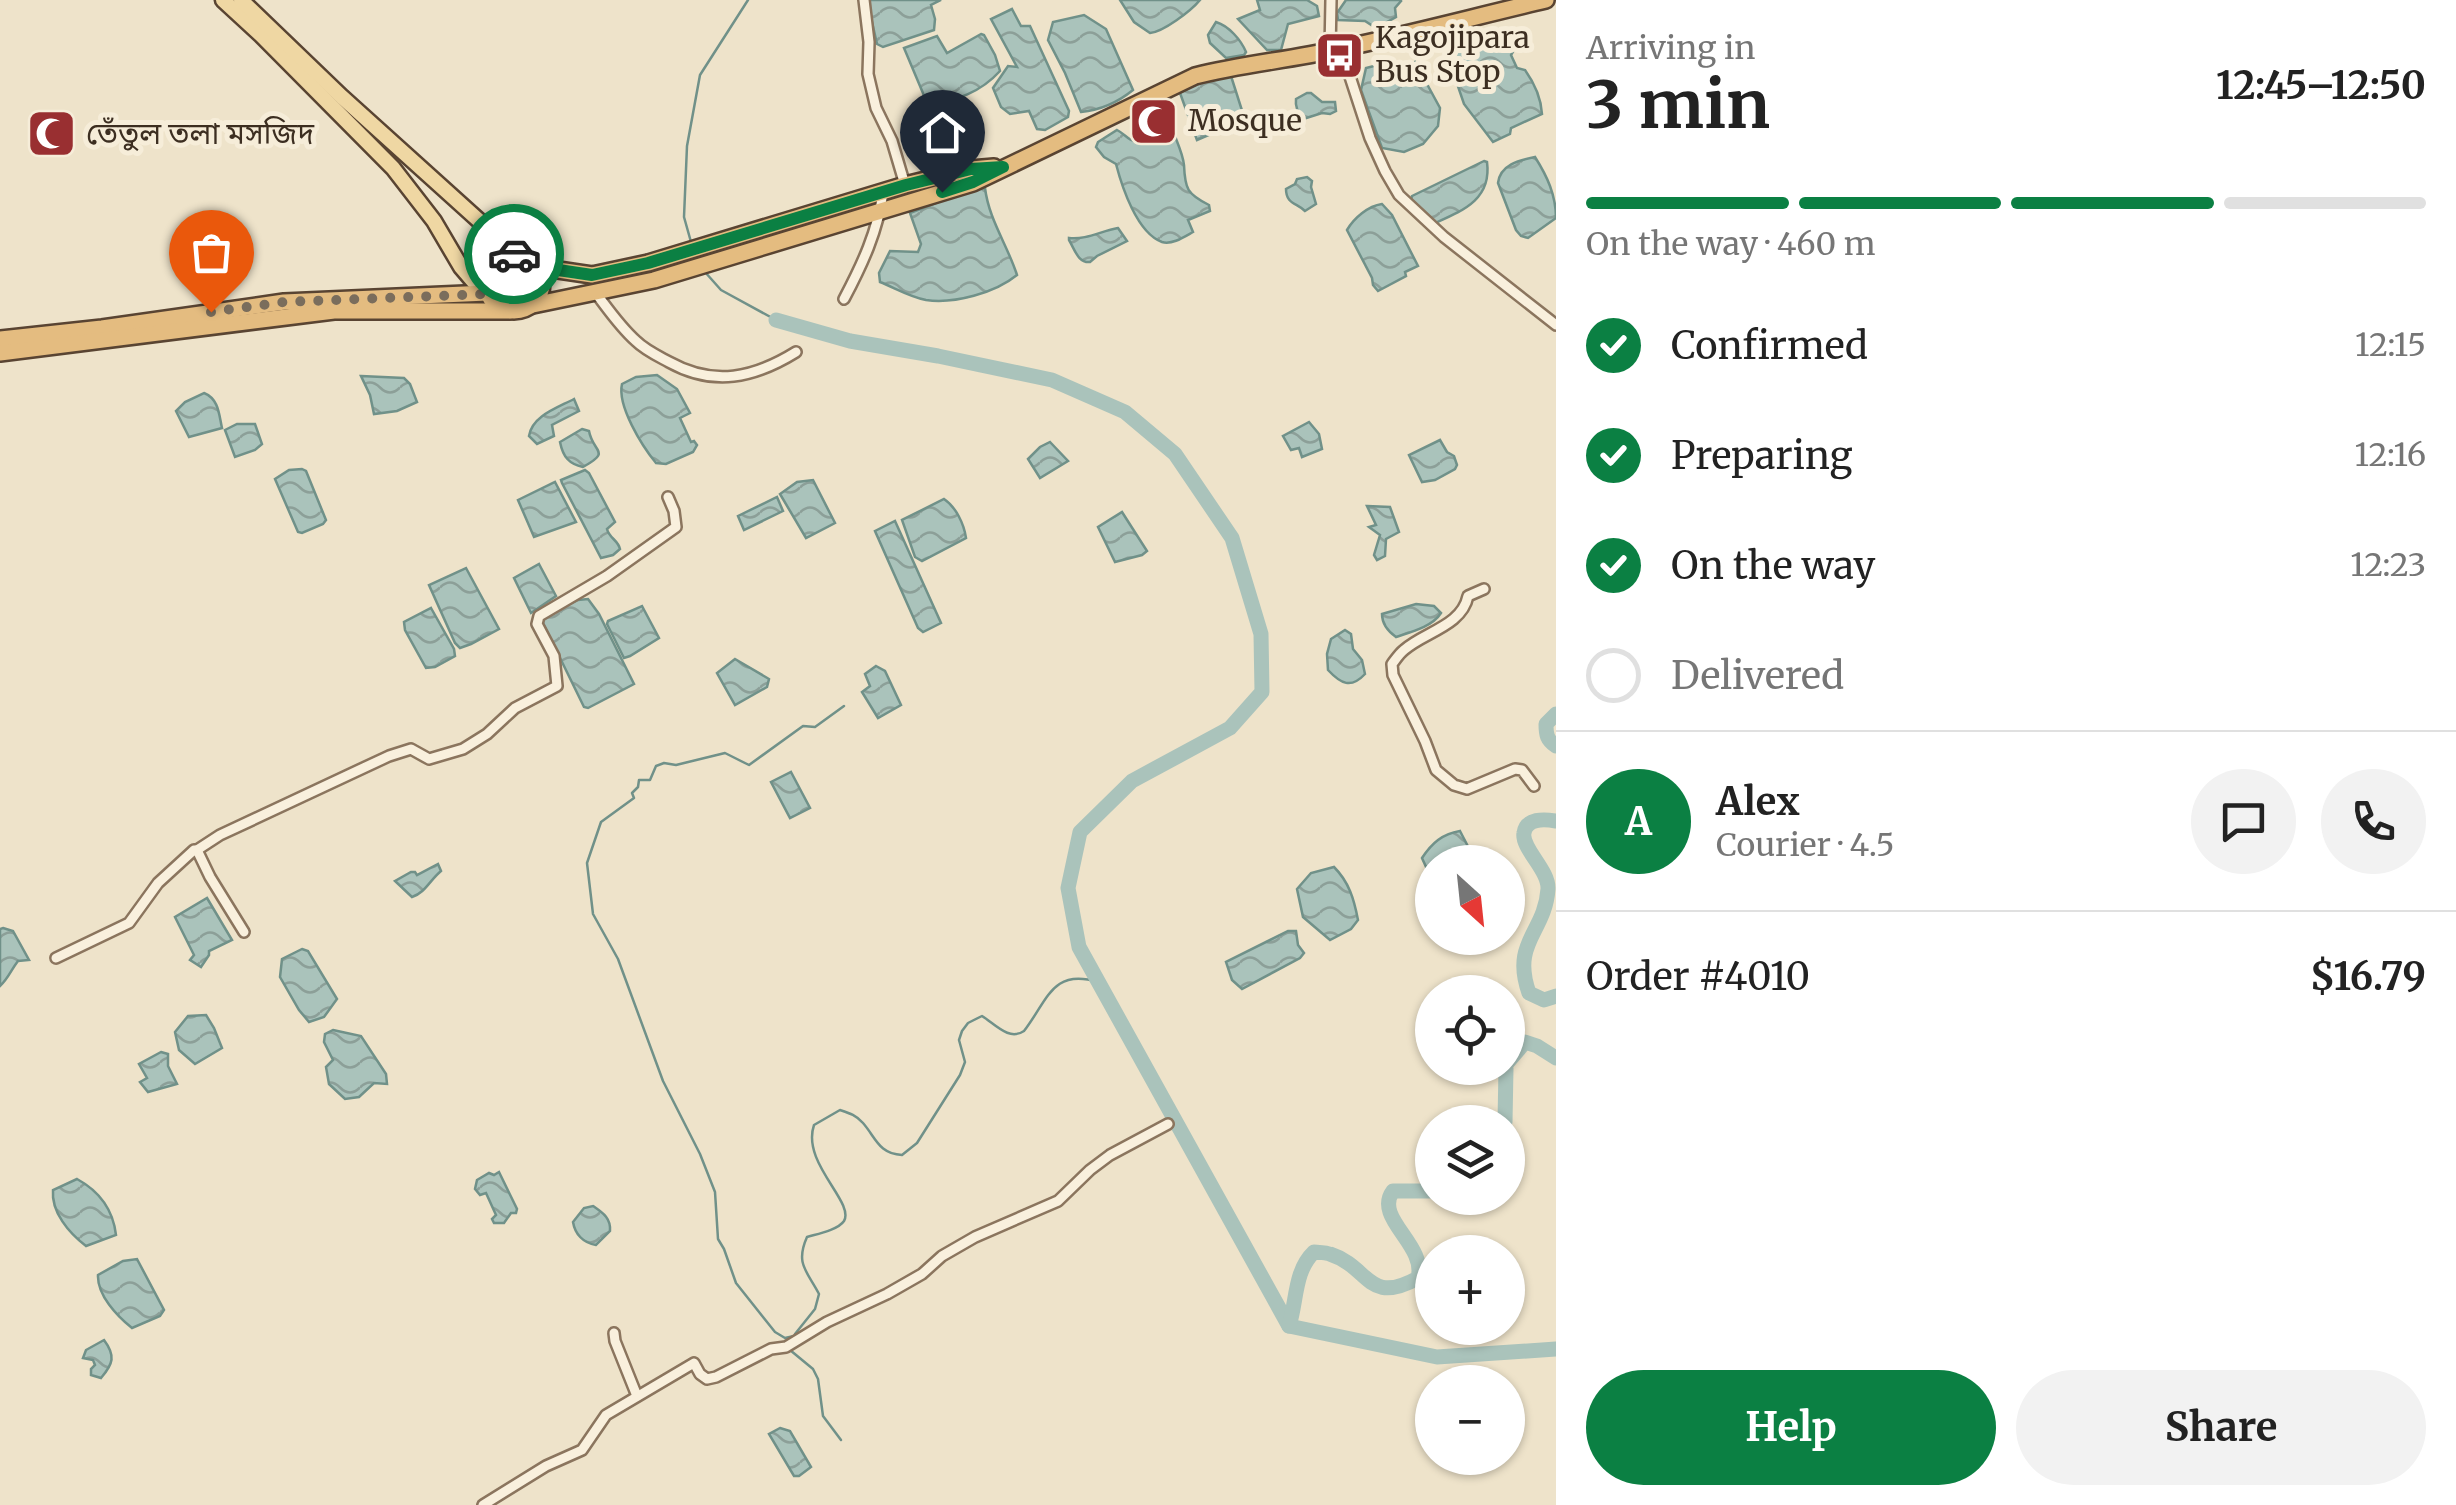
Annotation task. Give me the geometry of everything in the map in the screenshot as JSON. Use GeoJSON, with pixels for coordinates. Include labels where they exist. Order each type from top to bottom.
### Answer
{"type":"FeatureCollection","features":[{"type":"Feature","properties":{"kind":"highway"},"geometry":{"type":"LineString","coordinates":[[0,352],[334,311],[510,311],[654,280],[973,182],[1194,76],[1335,50],[1546,0]]}},
{"type":"Feature","properties":{"kind":"highway"},"geometry":{"type":"LineString","coordinates":[[538,267],[592,275],[648,263],[906,185],[971,169],[1003,167]]}},
{"type":"Feature","properties":{"kind":"highway"},"geometry":{"type":"LineString","coordinates":[[510,311],[496,304],[487,290],[488,272],[499,259],[516,254],[532,260],[542,274],[542,292],[533,305]]}},
{"type":"Feature","properties":{"kind":"highway"},"geometry":{"type":"LineString","coordinates":[[0,339],[284,302],[487,290]]}},
{"type":"Feature","properties":{"kind":"main road"},"geometry":{"type":"LineString","coordinates":[[223,0],[393,168],[434,221],[461,267],[473,282],[487,290]]}},
{"type":"Feature","properties":{"kind":"main road"},"geometry":{"type":"LineString","coordinates":[[241,0],[516,254]]}},
{"type":"Feature","properties":{"kind":"street"},"geometry":{"type":"LineString","coordinates":[[864,0],[868,74],[876,108],[906,185]]}},
{"type":"Feature","properties":{"kind":"street"},"geometry":{"type":"LineString","coordinates":[[1331,0],[1335,50],[1370,138],[1400,195],[1481,268],[1556,325]]}},
{"type":"Feature","properties":{"kind":"street"},"geometry":{"type":"LineString","coordinates":[[844,299],[872,241],[883,192]]}},
{"type":"Feature","properties":{"kind":"street"},"geometry":{"type":"LineString","coordinates":[[595,292],[638,343],[682,370],[704,377],[762,371],[796,352]]}},
{"type":"Feature","properties":{"kind":"street"},"geometry":{"type":"LineString","coordinates":[[56,958],[129,923],[158,883],[194,850],[220,835],[389,756],[412,748],[429,759],[463,748],[487,734],[515,708],[557,686],[554,656],[537,624],[539,616],[676,527],[668,496]]}},
{"type":"Feature","properties":{"kind":"street"},"geometry":{"type":"LineString","coordinates":[[1484,589],[1468,596],[1467,604],[1454,618],[1406,648],[1392,664],[1393,675],[1436,770],[1454,784],[1467,788],[1515,769],[1522,770],[1534,786]]}},
{"type":"Feature","properties":{"kind":"street"},"geometry":{"type":"LineString","coordinates":[[197,850],[244,932]]}},
{"type":"Feature","properties":{"kind":"street"},"geometry":{"type":"LineString","coordinates":[[484,1505],[546,1466],[582,1450],[606,1415],[694,1363],[707,1379],[771,1349],[786,1348],[827,1322],[922,1274],[942,1256],[975,1237],[1058,1201],[1110,1155],[1168,1124]]}},
{"type":"Feature","properties":{"kind":"street"},"geometry":{"type":"LineString","coordinates":[[614,1333],[637,1396]]}},
{"type":"Feature","properties":{"kind":"water"},"geometry":{"type":"Polygon","coordinates":[[[867,0],[941,0],[931,5],[934,30],[883,47],[877,44],[867,0]]]}},
{"type":"Feature","properties":{"kind":"water"},"geometry":{"type":"Polygon","coordinates":[[[1120,0],[1200,0],[1176,20],[1150,33],[1134,22],[1120,0]]]}},
{"type":"Feature","properties":{"kind":"water"},"geometry":{"type":"Polygon","coordinates":[[[1257,0],[1307,0],[1317,6],[1319,16],[1288,24],[1281,50],[1267,50],[1238,19],[1260,10],[1257,0]]]}},
{"type":"Feature","properties":{"kind":"water"},"geometry":{"type":"Polygon","coordinates":[[[1346,0],[1401,1],[1395,8],[1396,17],[1376,28],[1365,21],[1338,20],[1337,13],[1346,0]]]}},
{"type":"Feature","properties":{"kind":"water"},"geometry":{"type":"Polygon","coordinates":[[[1012,9],[1021,26],[1030,26],[1069,111],[1068,117],[1045,130],[1037,129],[1029,111],[1010,114],[1001,107],[993,88],[1008,66],[1017,67],[991,19],[1012,9]]]}},
{"type":"Feature","properties":{"kind":"water"},"geometry":{"type":"Polygon","coordinates":[[[1084,15],[1106,29],[1133,90],[1108,105],[1081,112],[1048,40],[1053,22],[1084,15]]]}},
{"type":"Feature","properties":{"kind":"water"},"geometry":{"type":"Polygon","coordinates":[[[1216,22],[1238,38],[1244,55],[1226,58],[1210,43],[1208,35],[1216,22]]]}},
{"type":"Feature","properties":{"kind":"water"},"geometry":{"type":"Polygon","coordinates":[[[1498,29],[1517,45],[1511,55],[1517,68],[1525,70],[1535,86],[1542,114],[1511,128],[1510,134],[1493,142],[1464,104],[1448,57],[1498,29]]]}},
{"type":"Feature","properties":{"kind":"water"},"geometry":{"type":"Polygon","coordinates":[[[981,34],[1000,71],[967,94],[928,105],[904,48],[937,36],[947,53],[981,34]]]}},
{"type":"Feature","properties":{"kind":"water"},"geometry":{"type":"Polygon","coordinates":[[[1415,62],[1440,108],[1438,126],[1423,144],[1404,152],[1382,148],[1361,90],[1366,68],[1378,65],[1384,77],[1415,62]]]}},
{"type":"Feature","properties":{"kind":"water"},"geometry":{"type":"Polygon","coordinates":[[[1231,76],[1246,123],[1231,133],[1227,127],[1197,140],[1180,93],[1231,76]]]}},
{"type":"Feature","properties":{"kind":"water"},"geometry":{"type":"Polygon","coordinates":[[[1307,93],[1322,102],[1335,102],[1336,111],[1303,119],[1296,99],[1307,93]]]}},
{"type":"Feature","properties":{"kind":"water"},"geometry":{"type":"Polygon","coordinates":[[[945,107],[958,110],[967,124],[973,145],[969,155],[948,158],[931,119],[945,107]]]}},
{"type":"Feature","properties":{"kind":"water"},"geometry":{"type":"Polygon","coordinates":[[[1117,130],[1141,142],[1173,131],[1189,190],[1209,205],[1210,211],[1188,220],[1193,232],[1166,243],[1145,229],[1132,208],[1116,164],[1096,147],[1117,130]]]}},
{"type":"Feature","properties":{"kind":"water"},"geometry":{"type":"Polygon","coordinates":[[[1535,157],[1550,186],[1556,218],[1528,238],[1516,230],[1498,183],[1506,168],[1535,157]]]}},
{"type":"Feature","properties":{"kind":"water"},"geometry":{"type":"Polygon","coordinates":[[[1484,161],[1487,175],[1480,195],[1454,214],[1433,224],[1411,200],[1412,196],[1484,161]]]}},
{"type":"Feature","properties":{"kind":"water"},"geometry":{"type":"Polygon","coordinates":[[[1307,177],[1312,181],[1316,204],[1305,211],[1290,200],[1286,189],[1297,179],[1307,177]]]}},
{"type":"Feature","properties":{"kind":"water"},"geometry":{"type":"Polygon","coordinates":[[[985,188],[990,211],[1017,275],[986,292],[937,301],[920,299],[880,282],[879,273],[890,251],[918,252],[921,244],[910,213],[985,188]]]}},
{"type":"Feature","properties":{"kind":"water"},"geometry":{"type":"Polygon","coordinates":[[[1382,204],[1392,215],[1418,266],[1378,291],[1347,230],[1362,213],[1382,204]]]}},
{"type":"Feature","properties":{"kind":"water"},"geometry":{"type":"Polygon","coordinates":[[[1118,228],[1127,241],[1090,262],[1080,258],[1069,240],[1069,238],[1118,228]]]}},
{"type":"Feature","properties":{"kind":"water"},"geometry":{"type":"Polygon","coordinates":[[[657,375],[677,389],[690,413],[680,418],[691,442],[697,445],[693,452],[666,464],[656,463],[644,447],[621,393],[622,384],[636,377],[657,375]]]}},
{"type":"Feature","properties":{"kind":"water"},"geometry":{"type":"Polygon","coordinates":[[[361,376],[404,378],[417,402],[397,411],[374,414],[361,376]]]}},
{"type":"Feature","properties":{"kind":"water"},"geometry":{"type":"Polygon","coordinates":[[[204,393],[215,403],[222,428],[189,437],[176,411],[204,393]]]}},
{"type":"Feature","properties":{"kind":"water"},"geometry":{"type":"Polygon","coordinates":[[[574,399],[579,411],[552,425],[554,436],[537,444],[529,436],[540,418],[574,399]]]}},
{"type":"Feature","properties":{"kind":"water"},"geometry":{"type":"Polygon","coordinates":[[[1309,422],[1319,434],[1322,449],[1302,457],[1299,448],[1291,450],[1283,436],[1309,422]]]}},
{"type":"Feature","properties":{"kind":"water"},"geometry":{"type":"Polygon","coordinates":[[[237,424],[255,424],[262,444],[235,457],[225,430],[237,424]]]}},
{"type":"Feature","properties":{"kind":"water"},"geometry":{"type":"Polygon","coordinates":[[[582,429],[589,431],[599,454],[583,467],[567,459],[560,442],[582,429]]]}},
{"type":"Feature","properties":{"kind":"water"},"geometry":{"type":"Polygon","coordinates":[[[1440,440],[1457,465],[1435,480],[1422,482],[1409,455],[1440,440]]]}},
{"type":"Feature","properties":{"kind":"water"},"geometry":{"type":"Polygon","coordinates":[[[1050,442],[1068,461],[1040,478],[1028,459],[1050,442]]]}},
{"type":"Feature","properties":{"kind":"water"},"geometry":{"type":"Polygon","coordinates":[[[302,469],[326,520],[302,533],[298,532],[275,479],[289,470],[302,469]]]}},
{"type":"Feature","properties":{"kind":"water"},"geometry":{"type":"Polygon","coordinates":[[[585,470],[615,522],[607,529],[620,549],[613,555],[601,558],[561,480],[585,470]]]}},
{"type":"Feature","properties":{"kind":"water"},"geometry":{"type":"Polygon","coordinates":[[[813,480],[835,523],[806,538],[780,494],[797,482],[813,480]]]}},
{"type":"Feature","properties":{"kind":"water"},"geometry":{"type":"Polygon","coordinates":[[[555,482],[576,522],[534,537],[518,500],[555,482]]]}},
{"type":"Feature","properties":{"kind":"water"},"geometry":{"type":"Polygon","coordinates":[[[777,497],[783,511],[744,530],[738,516],[777,497]]]}},
{"type":"Feature","properties":{"kind":"water"},"geometry":{"type":"Polygon","coordinates":[[[944,499],[959,516],[966,538],[922,561],[915,557],[902,520],[944,499]]]}},
{"type":"Feature","properties":{"kind":"water"},"geometry":{"type":"Polygon","coordinates":[[[1367,506],[1390,507],[1399,532],[1386,539],[1385,556],[1377,560],[1374,555],[1380,535],[1369,527],[1376,525],[1367,506]]]}},
{"type":"Feature","properties":{"kind":"water"},"geometry":{"type":"Polygon","coordinates":[[[1122,512],[1147,551],[1115,562],[1098,527],[1122,512]]]}},
{"type":"Feature","properties":{"kind":"water"},"geometry":{"type":"Polygon","coordinates":[[[895,521],[941,623],[923,632],[875,531],[895,521]]]}},
{"type":"Feature","properties":{"kind":"water"},"geometry":{"type":"Polygon","coordinates":[[[539,564],[556,596],[531,613],[514,578],[539,564]]]}},
{"type":"Feature","properties":{"kind":"water"},"geometry":{"type":"Polygon","coordinates":[[[466,568],[499,629],[460,648],[429,585],[466,568]]]}},
{"type":"Feature","properties":{"kind":"water"},"geometry":{"type":"Polygon","coordinates":[[[588,599],[634,684],[588,708],[584,707],[543,623],[544,617],[588,599]]]}},
{"type":"Feature","properties":{"kind":"water"},"geometry":{"type":"Polygon","coordinates":[[[1416,604],[1434,606],[1441,613],[1427,625],[1396,637],[1386,627],[1382,614],[1416,604]]]}},
{"type":"Feature","properties":{"kind":"water"},"geometry":{"type":"Polygon","coordinates":[[[642,606],[659,638],[624,658],[608,621],[642,606]]]}},
{"type":"Feature","properties":{"kind":"water"},"geometry":{"type":"Polygon","coordinates":[[[431,608],[455,656],[426,668],[404,622],[431,608]]]}},
{"type":"Feature","properties":{"kind":"water"},"geometry":{"type":"Polygon","coordinates":[[[1345,630],[1351,634],[1353,649],[1362,660],[1365,674],[1351,683],[1328,670],[1331,639],[1345,630]]]}},
{"type":"Feature","properties":{"kind":"water"},"geometry":{"type":"Polygon","coordinates":[[[735,659],[769,679],[767,687],[735,705],[717,673],[735,659]]]}},
{"type":"Feature","properties":{"kind":"water"},"geometry":{"type":"Polygon","coordinates":[[[876,666],[885,671],[901,705],[878,718],[862,692],[870,686],[865,674],[876,666]]]}},
{"type":"Feature","properties":{"kind":"water"},"geometry":{"type":"Polygon","coordinates":[[[791,772],[810,808],[790,818],[771,782],[791,772]]]}},
{"type":"Feature","properties":{"kind":"water"},"geometry":{"type":"Polygon","coordinates":[[[1460,831],[1467,845],[1433,845],[1460,831]]]}},
{"type":"Feature","properties":{"kind":"water"},"geometry":{"type":"Polygon","coordinates":[[[438,864],[441,871],[412,897],[395,881],[411,872],[417,875],[438,864]]]}},
{"type":"Feature","properties":{"kind":"water"},"geometry":{"type":"Polygon","coordinates":[[[1334,867],[1350,891],[1358,920],[1351,929],[1330,940],[1303,917],[1297,889],[1311,873],[1334,867]]]}},
{"type":"Feature","properties":{"kind":"water"},"geometry":{"type":"Polygon","coordinates":[[[207,898],[232,940],[209,951],[201,967],[190,960],[194,955],[175,917],[207,898]]]}},
{"type":"Feature","properties":{"kind":"water"},"geometry":{"type":"Polygon","coordinates":[[[0,929],[13,931],[29,960],[18,961],[0,986],[0,929]]]}},
{"type":"Feature","properties":{"kind":"water"},"geometry":{"type":"Polygon","coordinates":[[[1288,931],[1296,931],[1304,953],[1300,958],[1242,989],[1232,980],[1226,962],[1288,931]]]}},
{"type":"Feature","properties":{"kind":"water"},"geometry":{"type":"Polygon","coordinates":[[[302,949],[308,951],[337,999],[324,1017],[309,1022],[280,977],[282,959],[302,949]]]}},
{"type":"Feature","properties":{"kind":"water"},"geometry":{"type":"Polygon","coordinates":[[[206,1015],[222,1048],[195,1064],[179,1050],[175,1032],[188,1016],[206,1015]]]}},
{"type":"Feature","properties":{"kind":"water"},"geometry":{"type":"Polygon","coordinates":[[[333,1030],[361,1036],[386,1074],[387,1084],[374,1083],[359,1097],[345,1099],[329,1084],[326,1067],[333,1060],[324,1042],[325,1034],[333,1030]]]}},
{"type":"Feature","properties":{"kind":"water"},"geometry":{"type":"Polygon","coordinates":[[[161,1052],[168,1054],[168,1066],[177,1084],[148,1092],[140,1082],[147,1078],[139,1064],[161,1052]]]}},
{"type":"Feature","properties":{"kind":"water"},"geometry":{"type":"Polygon","coordinates":[[[499,1172],[517,1209],[504,1223],[494,1223],[496,1215],[486,1193],[480,1195],[475,1189],[477,1180],[499,1172]]]}},
{"type":"Feature","properties":{"kind":"water"},"geometry":{"type":"Polygon","coordinates":[[[77,1179],[104,1202],[116,1235],[86,1246],[62,1221],[53,1190],[77,1179]]]}},
{"type":"Feature","properties":{"kind":"water"},"geometry":{"type":"Polygon","coordinates":[[[593,1206],[606,1216],[610,1226],[596,1245],[580,1237],[573,1222],[584,1208],[593,1206]]]}},
{"type":"Feature","properties":{"kind":"water"},"geometry":{"type":"Polygon","coordinates":[[[137,1259],[164,1310],[160,1316],[132,1328],[104,1297],[98,1275],[123,1261],[137,1259]]]}},
{"type":"Feature","properties":{"kind":"water"},"geometry":{"type":"Polygon","coordinates":[[[104,1340],[111,1360],[101,1378],[91,1375],[93,1360],[83,1358],[86,1350],[104,1340]]]}},
{"type":"Feature","properties":{"kind":"water"},"geometry":{"type":"Polygon","coordinates":[[[780,1428],[790,1431],[811,1467],[799,1476],[794,1476],[769,1434],[780,1428]]]}},
{"type":"Feature","properties":{"kind":"waterway"},"geometry":{"type":"LineString","coordinates":[[691,242],[684,217],[687,146],[700,75],[748,0]]}},
{"type":"Feature","properties":{"kind":"waterway"},"geometry":{"type":"LineString","coordinates":[[705,272],[721,290],[776,320]]}},
{"type":"Feature","properties":{"kind":"waterway"},"geometry":{"type":"LineString","coordinates":[[776,320],[850,341],[1052,380],[1125,412],[1175,454],[1232,538],[1261,634],[1262,692],[1230,728],[1132,781],[1080,832],[1068,888],[1079,947],[1289,1326],[1437,1357],[1556,1349]]}},
{"type":"Feature","properties":{"kind":"waterway"},"geometry":{"type":"LineString","coordinates":[[794,1336],[785,1338],[775,1332],[736,1283],[718,1239],[715,1192],[663,1081],[618,959],[593,914],[587,863],[601,822],[634,798],[632,793],[639,780],[650,780],[656,766],[725,753],[749,765],[803,726],[815,727],[844,706]]}},
{"type":"Feature","properties":{"kind":"waterway"},"geometry":{"type":"LineString","coordinates":[[1556,714],[1546,724],[1548,737],[1556,746]]}},
{"type":"Feature","properties":{"kind":"waterway"},"geometry":{"type":"LineString","coordinates":[[1556,821],[1532,822],[1524,833],[1548,889],[1546,904],[1526,949],[1525,976],[1529,993],[1544,1000],[1556,996]]}},
{"type":"Feature","properties":{"kind":"waterway"},"geometry":{"type":"LineString","coordinates":[[795,1334],[815,1309],[819,1294],[802,1261],[807,1237],[837,1227],[844,1221],[845,1213],[815,1153],[814,1125],[843,1111],[860,1120],[883,1148],[902,1155],[917,1143],[960,1075],[965,1062],[959,1040],[968,1023],[982,1016],[1003,1031],[1018,1034],[1061,983],[1070,979],[1098,982]]}},
{"type":"Feature","properties":{"kind":"waterway"},"geometry":{"type":"LineString","coordinates":[[1525,1042],[1556,1058]]}},
{"type":"Feature","properties":{"kind":"waterway"},"geometry":{"type":"LineString","coordinates":[[1505,1105],[1506,1085]]}},
{"type":"Feature","properties":{"kind":"waterway"},"geometry":{"type":"LineString","coordinates":[[1289,1326],[1299,1277],[1314,1252],[1343,1260],[1378,1286],[1401,1286],[1418,1278],[1415,1254],[1394,1222],[1389,1201],[1393,1191],[1415,1191]]}},
{"type":"Feature","properties":{"kind":"waterway"},"geometry":{"type":"LineString","coordinates":[[790,1350],[813,1369],[823,1416],[841,1440]]}},
{"type":"Feature","properties":{"kind":"way so far"},"geometry":{"type":"LineString","coordinates":[[211,312],[284,302],[487,294],[486,279],[492,265],[514,254]]}},
{"type":"Feature","properties":{"kind":"place","name":"Kagojipara Bus Stop"},"geometry":{"type":"Point","coordinates":[1340,55]}},
{"type":"Feature","properties":{"kind":"place","name":"Mosque"},"geometry":{"type":"Point","coordinates":[1153,121]}},
{"type":"Feature","properties":{"kind":"place","name":"তেঁতুল তলা মসজিদ"},"geometry":{"type":"Point","coordinates":[51,134]}},
{"type":"Feature","properties":{"kind":"route"},"geometry":{"type":"LineString","coordinates":[[514,254],[532,260],[538,267],[592,275],[648,263],[906,185],[971,169],[1003,167],[942,192]]}}]}
